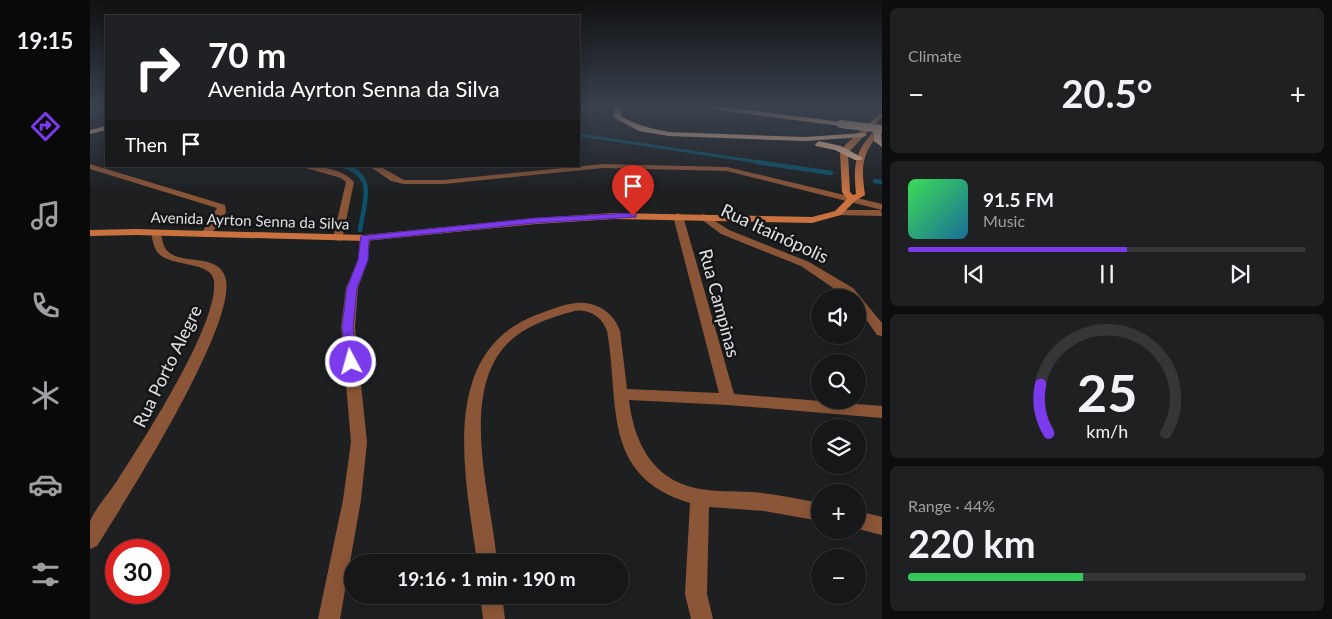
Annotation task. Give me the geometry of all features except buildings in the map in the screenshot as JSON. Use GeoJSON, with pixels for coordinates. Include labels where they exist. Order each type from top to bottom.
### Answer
{"type":"FeatureCollection","features":[{"type":"Feature","properties":{"kind":"highway"},"geometry":{"type":"LineString","coordinates":[[689,136],[783,139],[818,139],[846,136]]}},
{"type":"Feature","properties":{"kind":"highway"},"geometry":{"type":"LineString","coordinates":[[783,139],[845,150],[858,158]]}},
{"type":"Feature","properties":{"kind":"main road"},"geometry":{"type":"LineString","coordinates":[[852,200],[846,192],[845,150],[861,136]]}},
{"type":"Feature","properties":{"kind":"main road"},"geometry":{"type":"LineString","coordinates":[[838,213],[852,200],[861,195],[858,158],[875,136]]}},
{"type":"Feature","properties":{"kind":"main road","name":"Avenida Ayrton Senna da Silva"},"geometry":{"type":"LineString","coordinates":[[90,233],[365,238],[577,218],[678,216],[800,220],[823,218],[838,213]]}},
{"type":"Feature","properties":{"kind":"street"},"geometry":{"type":"LineString","coordinates":[[90,166],[222,207],[221,212],[206,234]]}},
{"type":"Feature","properties":{"kind":"street"},"geometry":{"type":"LineString","coordinates":[[376,167],[394,179],[404,182],[444,182],[603,166],[708,167],[742,172],[882,207]]}},
{"type":"Feature","properties":{"kind":"street"},"geometry":{"type":"LineString","coordinates":[[307,167],[344,176],[350,182],[338,238]]}},
{"type":"Feature","properties":{"kind":"street"},"geometry":{"type":"LineString","coordinates":[[838,213],[882,213]]}},
{"type":"Feature","properties":{"kind":"street","name":"Rua Campinas"},"geometry":{"type":"LineString","coordinates":[[678,216],[728,399]]}},
{"type":"Feature","properties":{"kind":"street","name":"Rua Itainópolis"},"geometry":{"type":"LineString","coordinates":[[704,217],[725,232],[805,264],[847,289]]}},
{"type":"Feature","properties":{"kind":"street","name":"Rua Porto Alegre"},"geometry":{"type":"LineString","coordinates":[[90,539],[172,404],[195,358],[220,297],[220,279],[214,270],[203,265],[169,256],[163,252],[156,233]]}},
{"type":"Feature","properties":{"kind":"street"},"geometry":{"type":"LineString","coordinates":[[329,619],[350,509],[359,442],[348,327],[352,288],[363,260],[365,238]]}},
{"type":"Feature","properties":{"kind":"street"},"geometry":{"type":"LineString","coordinates":[[486,554],[472,450],[474,410],[480,382],[491,355],[514,330],[574,307],[593,309],[603,314],[610,322],[614,335],[621,394],[630,439],[639,460],[654,477],[676,491],[700,498],[764,502],[811,510]]}},
{"type":"Feature","properties":{"kind":"street","name":"Rua Itainópolis"},"geometry":{"type":"LineString","coordinates":[[866,312],[882,332]]}},
{"type":"Feature","properties":{"kind":"street"},"geometry":{"type":"LineString","coordinates":[[621,394],[728,399],[882,412]]}},
{"type":"Feature","properties":{"kind":"street"},"geometry":{"type":"LineString","coordinates":[[700,498],[696,594],[702,619]]}},
{"type":"Feature","properties":{"kind":"street"},"geometry":{"type":"LineString","coordinates":[[866,522],[882,526]]}},
{"type":"Feature","properties":{"kind":"street"},"geometry":{"type":"LineString","coordinates":[[492,604],[494,619]]}},
{"type":"Feature","properties":{"kind":"waterway"},"geometry":{"type":"LineString","coordinates":[[585,136],[766,163]]}},
{"type":"Feature","properties":{"kind":"waterway"},"geometry":{"type":"LineString","coordinates":[[757,162],[831,173]]}},
{"type":"Feature","properties":{"kind":"waterway"},"geometry":{"type":"LineString","coordinates":[[346,167],[361,176],[365,184],[366,192],[360,230]]}},
{"type":"Feature","properties":{"kind":"waterway"},"geometry":{"type":"LineString","coordinates":[[875,181],[882,182]]}},
{"type":"Feature","properties":{"kind":"route"},"geometry":{"type":"LineString","coordinates":[[351,362],[348,327],[352,288],[363,260],[365,238],[536,220],[633,216]]}}]}
